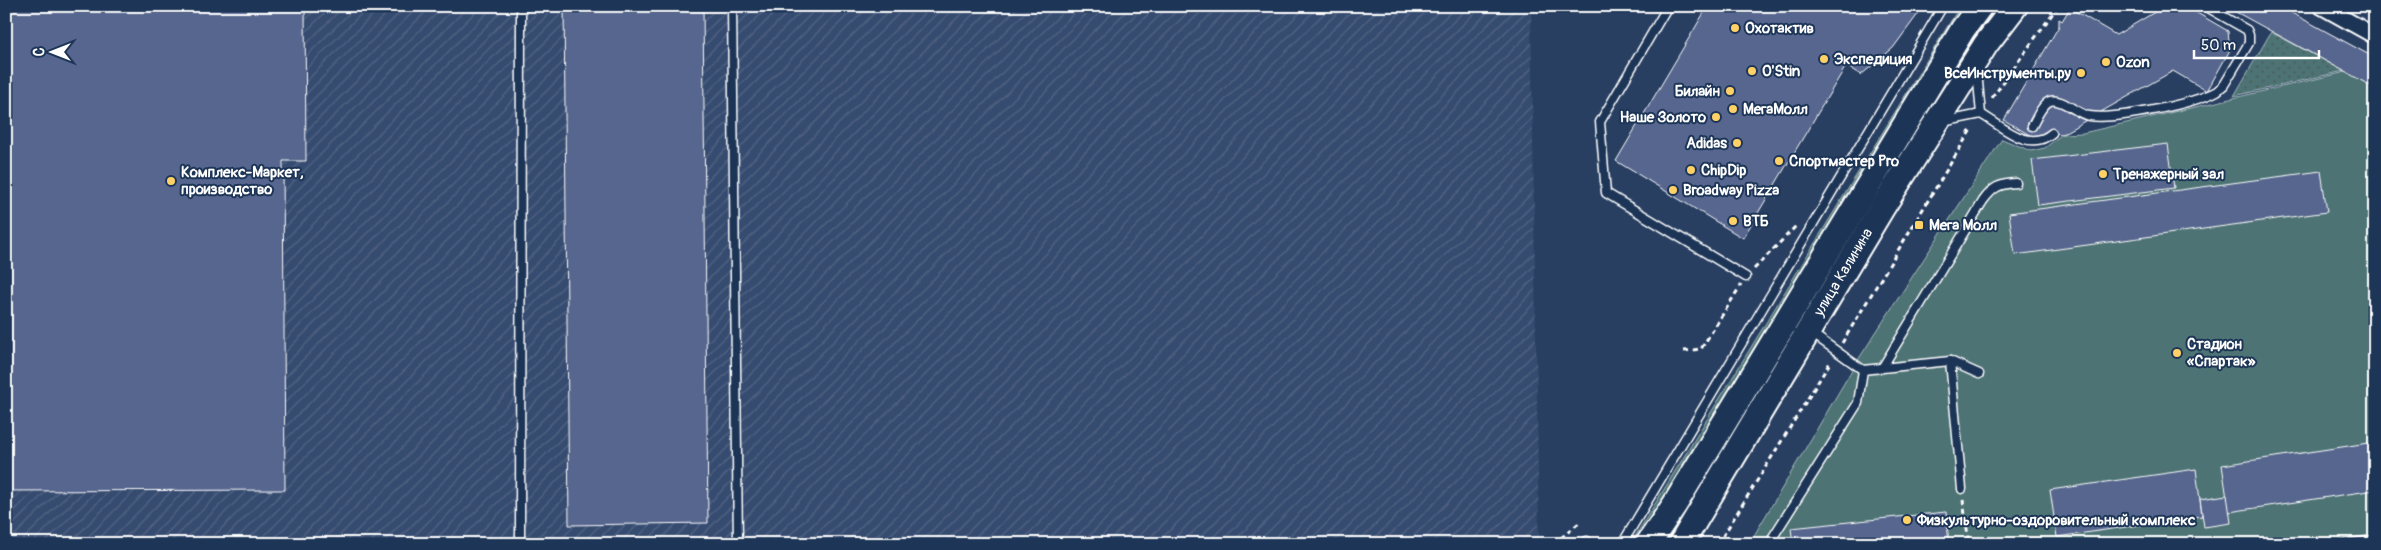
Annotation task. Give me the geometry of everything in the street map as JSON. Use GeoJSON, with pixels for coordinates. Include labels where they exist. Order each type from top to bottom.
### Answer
{"type":"FeatureCollection","features":[{"type":"Feature","properties":{"kind":"main road","name":"улица Калинина"},"geometry":{"type":"LineString","coordinates":[[1648,544],[1675,504],[1963,29],[1980,6]]}},
{"type":"Feature","properties":{"kind":"main road","name":"улица Калинина"},"geometry":{"type":"LineString","coordinates":[[1681,544],[1935,123],[1976,59],[2014,6]]}},
{"type":"Feature","properties":{"kind":"street"},"geometry":{"type":"LineString","coordinates":[[2322,6],[2375,36]]}},
{"type":"Feature","properties":{"kind":"lane"},"geometry":{"type":"LineString","coordinates":[[520,544],[521,6]]}},
{"type":"Feature","properties":{"kind":"lane"},"geometry":{"type":"LineString","coordinates":[[732,6],[738,544]]}},
{"type":"Feature","properties":{"kind":"lane"},"geometry":{"type":"LineString","coordinates":[[1668,6],[1600,122],[1606,193],[1746,277]]}},
{"type":"Feature","properties":{"kind":"lane"},"geometry":{"type":"LineString","coordinates":[[1622,544],[1943,6]]}},
{"type":"Feature","properties":{"kind":"lane"},"geometry":{"type":"LineString","coordinates":[[2032,126],[2045,104],[2052,100],[2058,101],[2083,114],[2111,116],[2162,107],[2218,91],[2224,85],[2249,43],[2249,35],[2247,30],[2205,6]]}},
{"type":"Feature","properties":{"kind":"lane"},"geometry":{"type":"LineString","coordinates":[[1976,59],[1981,114]]}},
{"type":"Feature","properties":{"kind":"lane"},"geometry":{"type":"LineString","coordinates":[[1935,123],[1981,114],[2030,142],[2044,140],[2052,133]]}},
{"type":"Feature","properties":{"kind":"lane"},"geometry":{"type":"LineString","coordinates":[[1882,368],[1987,195],[1992,189],[2001,184],[2016,183]]}},
{"type":"Feature","properties":{"kind":"lane"},"geometry":{"type":"LineString","coordinates":[[1808,331],[1856,363],[1863,370]]}},
{"type":"Feature","properties":{"kind":"lane"},"geometry":{"type":"LineString","coordinates":[[1863,370],[1950,362],[1979,374]]}},
{"type":"Feature","properties":{"kind":"lane"},"geometry":{"type":"LineString","coordinates":[[1950,362],[1962,489]]}},
{"type":"Feature","properties":{"kind":"lane"},"geometry":{"type":"LineString","coordinates":[[1773,544],[1773,537],[1858,403],[1863,370]]}},
{"type":"Feature","properties":{"kind":"lane"},"geometry":{"type":"LineString","coordinates":[[2343,544],[2375,540]]}},
{"type":"Feature","properties":{"kind":"path"},"geometry":{"type":"LineString","coordinates":[[1987,106],[2058,6]]}},
{"type":"Feature","properties":{"kind":"path"},"geometry":{"type":"LineString","coordinates":[[1842,343],[1976,123]]}},
{"type":"Feature","properties":{"kind":"path"},"geometry":{"type":"LineString","coordinates":[[1684,351],[1701,349],[1746,277],[1804,218]]}},
{"type":"Feature","properties":{"kind":"path"},"geometry":{"type":"LineString","coordinates":[[1718,544],[1833,358]]}},
{"type":"Feature","properties":{"kind":"path"},"geometry":{"type":"LineString","coordinates":[[1962,489],[1969,544]]}},
{"type":"Feature","properties":{"kind":"path"},"geometry":{"type":"LineString","coordinates":[[1554,544],[1580,522]]}},
{"type":"Feature","properties":{"kind":"shaded area"},"geometry":{"type":"Polygon","coordinates":[[[6,6],[1531,6],[1539,539],[1536,544],[6,544],[6,6]]]}},
{"type":"Feature","properties":{"kind":"green space"},"geometry":{"type":"Polygon","coordinates":[[[1960,6],[1972,6],[1641,544],[1633,544],[1633,540],[1960,6]]]}},
{"type":"Feature","properties":{"kind":"green space"},"geometry":{"type":"Polygon","coordinates":[[[2271,32],[2344,71],[2234,96],[2271,32]]]}},
{"type":"Feature","properties":{"kind":"green space"},"geometry":{"type":"Polygon","coordinates":[[[2346,72],[2375,88],[2375,544],[1749,544],[1856,363],[2002,139],[2031,151],[2045,148],[2062,134],[2083,133],[2346,72]]]}},
{"type":"Feature","properties":{"kind":"building"},"geometry":{"type":"Polygon","coordinates":[[[6,6],[305,6],[306,161],[283,161],[285,490],[6,491],[6,6]]]}},
{"type":"Feature","properties":{"kind":"building"},"geometry":{"type":"Polygon","coordinates":[[[564,6],[703,6],[708,523],[569,525],[564,6]]]}},
{"type":"Feature","properties":{"kind":"building","name":"МегаМолл"},"geometry":{"type":"Polygon","coordinates":[[[1708,6],[1924,6],[1893,48],[1861,75],[1846,66],[1743,238],[1616,161],[1708,6]]]}},
{"type":"Feature","properties":{"kind":"building"},"geometry":{"type":"Polygon","coordinates":[[[2165,6],[2185,6],[2228,31],[2230,50],[2207,91],[2173,71],[2062,134],[2045,132],[2042,136],[2033,137],[2004,120],[2059,26],[2059,19],[2062,21],[2070,8],[2116,35],[2165,6]]]}},
{"type":"Feature","properties":{"kind":"building"},"geometry":{"type":"Polygon","coordinates":[[[2225,6],[2279,6],[2375,58],[2375,88],[2225,6]]]}},
{"type":"Feature","properties":{"kind":"building","name":"Тренажерный зал"},"geometry":{"type":"Polygon","coordinates":[[[2168,144],[2174,188],[2038,205],[2032,160],[2168,144]]]}},
{"type":"Feature","properties":{"kind":"building"},"geometry":{"type":"Polygon","coordinates":[[[2321,171],[2327,212],[2015,255],[2009,213],[2321,171]]]}},
{"type":"Feature","properties":{"kind":"building"},"geometry":{"type":"Polygon","coordinates":[[[2375,442],[2375,490],[2229,512],[2222,465],[2375,442]]]}},
{"type":"Feature","properties":{"kind":"building"},"geometry":{"type":"Polygon","coordinates":[[[2196,469],[2202,516],[2057,537],[2050,490],[2196,469]]]}},
{"type":"Feature","properties":{"kind":"building"},"geometry":{"type":"Polygon","coordinates":[[[2227,495],[2231,523],[2204,527],[2200,499],[2227,495]]]}},
{"type":"Feature","properties":{"kind":"building","name":"Физкультурно-оздоровительный комплекс"},"geometry":{"type":"Polygon","coordinates":[[[1946,512],[1949,544],[1793,544],[1791,528],[1946,512]]]}},
{"type":"Feature","properties":{"kind":"place","name":"Охотактив"},"geometry":{"type":"Point","coordinates":[1735,28]}},
{"type":"Feature","properties":{"kind":"place","name":"Экспедиция"},"geometry":{"type":"Point","coordinates":[1824,59]}},
{"type":"Feature","properties":{"kind":"place","name":"Ozon"},"geometry":{"type":"Point","coordinates":[2106,62]}},
{"type":"Feature","properties":{"kind":"place","name":"O'Stin"},"geometry":{"type":"Point","coordinates":[1752,71]}},
{"type":"Feature","properties":{"kind":"place","name":"ВсеИнструменты.ру"},"geometry":{"type":"Point","coordinates":[2081,73]}},
{"type":"Feature","properties":{"kind":"place","name":"Билайн"},"geometry":{"type":"Point","coordinates":[1730,91]}},
{"type":"Feature","properties":{"kind":"place","name":"МегаМолл"},"geometry":{"type":"Point","coordinates":[1733,109]}},
{"type":"Feature","properties":{"kind":"place","name":"Наше Золото"},"geometry":{"type":"Point","coordinates":[1716,117]}},
{"type":"Feature","properties":{"kind":"place","name":"Adidas"},"geometry":{"type":"Point","coordinates":[1737,143]}},
{"type":"Feature","properties":{"kind":"place","name":"Спортмастер Pro"},"geometry":{"type":"Point","coordinates":[1779,161]}},
{"type":"Feature","properties":{"kind":"place","name":"ChipDip"},"geometry":{"type":"Point","coordinates":[1691,170]}},
{"type":"Feature","properties":{"kind":"place","name":"Тренажерный зал"},"geometry":{"type":"Point","coordinates":[2103,174]}},
{"type":"Feature","properties":{"kind":"place","name":"Комплекс-Маркет, производство"},"geometry":{"type":"Point","coordinates":[171,181]}},
{"type":"Feature","properties":{"kind":"place","name":"Broadway Pizza"},"geometry":{"type":"Point","coordinates":[1673,190]}},
{"type":"Feature","properties":{"kind":"place","name":"ВТБ"},"geometry":{"type":"Point","coordinates":[1733,221]}},
{"type":"Feature","properties":{"kind":"place","name":"Мега Молл"},"geometry":{"type":"Point","coordinates":[1919,225]}},
{"type":"Feature","properties":{"kind":"place","name":"Стадион «Спартак»"},"geometry":{"type":"Point","coordinates":[2177,353]}},
{"type":"Feature","properties":{"kind":"place","name":"Физкультурно-оздоровительный комплекс"},"geometry":{"type":"Point","coordinates":[1907,520]}}]}
